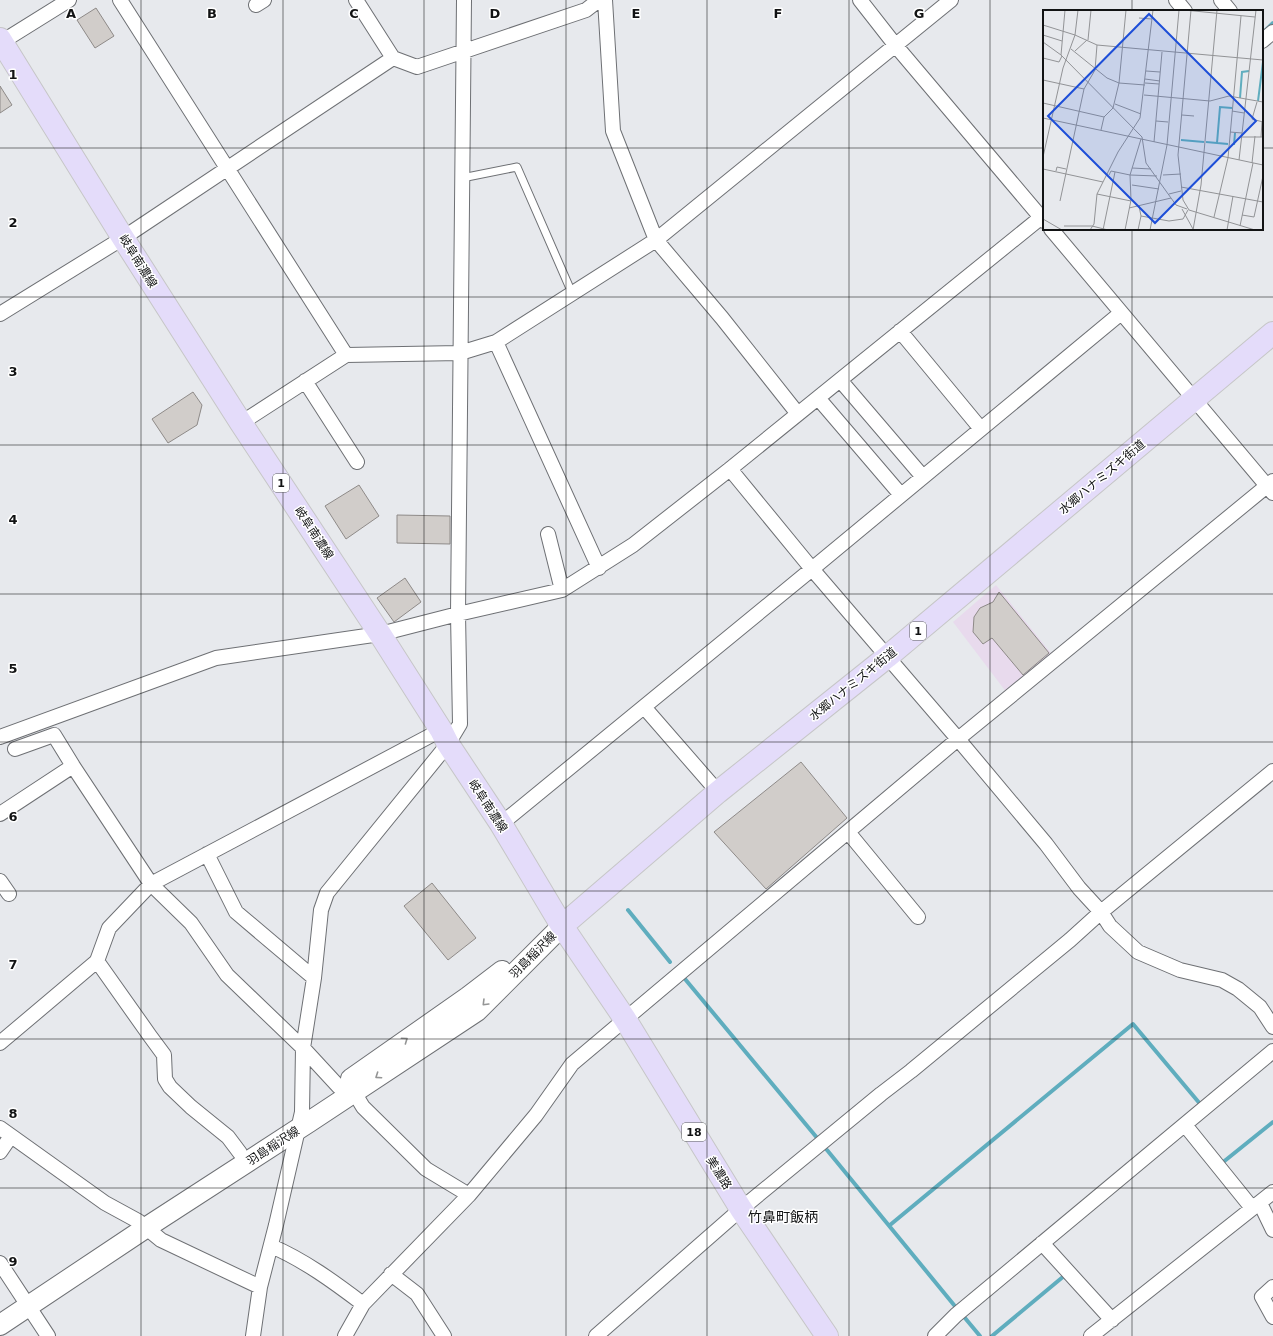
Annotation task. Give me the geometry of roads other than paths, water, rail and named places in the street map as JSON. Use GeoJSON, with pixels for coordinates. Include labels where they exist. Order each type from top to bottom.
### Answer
{"type":"FeatureCollection","features":[{"type":"Feature","properties":{"kind":"main road","name":"岐阜南濃線"},"geometry":{"type":"LineString","coordinates":[[1,41],[123,238],[241,423],[380,634],[444,737],[501,824],[562,926]]}},
{"type":"Feature","properties":{"kind":"main road","name":"水郷ハナミズキ街道"},"geometry":{"type":"LineString","coordinates":[[562,926],[718,792],[887,657],[1273,333]]}},
{"type":"Feature","properties":{"kind":"main road","name":"美濃路"},"geometry":{"type":"LineString","coordinates":[[562,926],[625,1019],[741,1209],[827,1336]]}},
{"type":"Feature","properties":{"kind":"main road","name":"羽島稲沢線"},"geometry":{"type":"LineString","coordinates":[[0,1325],[25,1302],[346,1090],[562,926]]}},
{"type":"Feature","properties":{"kind":"main road","name":"羽島稲沢線"},"geometry":{"type":"LineString","coordinates":[[142,1224],[240,1153],[299,1121]]}},
{"type":"Feature","properties":{"kind":"main road","name":"羽島稲沢線"},"geometry":{"type":"LineString","coordinates":[[0,1310],[25,1302]]}},
{"type":"Feature","properties":{"kind":"street"},"geometry":{"type":"LineString","coordinates":[[1,41],[69,0]]}},
{"type":"Feature","properties":{"kind":"street"},"geometry":{"type":"LineString","coordinates":[[120,0],[346,355]]}},
{"type":"Feature","properties":{"kind":"street"},"geometry":{"type":"LineString","coordinates":[[356,0],[393,58],[417,67],[586,10],[599,0]]}},
{"type":"Feature","properties":{"kind":"street"},"geometry":{"type":"LineString","coordinates":[[0,1043],[97,961],[109,928],[151,884],[207,854],[444,737],[460,724],[458,614],[464,0]]}},
{"type":"Feature","properties":{"kind":"street"},"geometry":{"type":"LineString","coordinates":[[605,0],[613,131],[656,240],[722,318],[798,414]]}},
{"type":"Feature","properties":{"kind":"street"},"geometry":{"type":"LineString","coordinates":[[0,737],[216,658],[380,634],[562,590],[633,545],[1043,218],[896,46],[860,0]]}},
{"type":"Feature","properties":{"kind":"street"},"geometry":{"type":"LineString","coordinates":[[241,423],[346,355],[460,353],[496,342],[656,240],[951,0]]}},
{"type":"Feature","properties":{"kind":"street"},"geometry":{"type":"LineString","coordinates":[[1176,0],[1184,10]]}},
{"type":"Feature","properties":{"kind":"street"},"geometry":{"type":"LineString","coordinates":[[1221,0],[1229,10]]}},
{"type":"Feature","properties":{"kind":"street"},"geometry":{"type":"LineString","coordinates":[[1263,40],[1273,32]]}},
{"type":"Feature","properties":{"kind":"street"},"geometry":{"type":"LineString","coordinates":[[0,314],[123,238],[393,58]]}},
{"type":"Feature","properties":{"kind":"street"},"geometry":{"type":"LineString","coordinates":[[345,1336],[363,1304],[469,1195],[536,1115],[572,1064],[958,739],[1271,487],[1194,400],[1052,230]]}},
{"type":"Feature","properties":{"kind":"street"},"geometry":{"type":"LineString","coordinates":[[501,824],[923,478],[1121,313]]}},
{"type":"Feature","properties":{"kind":"street"},"geometry":{"type":"LineString","coordinates":[[900,331],[981,429]]}},
{"type":"Feature","properties":{"kind":"street"},"geometry":{"type":"LineString","coordinates":[[496,342],[598,568]]}},
{"type":"Feature","properties":{"kind":"street"},"geometry":{"type":"LineString","coordinates":[[840,380],[923,478]]}},
{"type":"Feature","properties":{"kind":"street"},"geometry":{"type":"LineString","coordinates":[[305,381],[357,462]]}},
{"type":"Feature","properties":{"kind":"street"},"geometry":{"type":"LineString","coordinates":[[818,398],[901,496]]}},
{"type":"Feature","properties":{"kind":"street"},"geometry":{"type":"LineString","coordinates":[[730,469],[812,569],[1046,844],[1079,888],[1101,912],[1110,926],[1138,952],[1180,970],[1222,980],[1238,989],[1260,1007],[1273,1027]]}},
{"type":"Feature","properties":{"kind":"street"},"geometry":{"type":"LineString","coordinates":[[548,534],[562,590]]}},
{"type":"Feature","properties":{"kind":"street"},"geometry":{"type":"LineString","coordinates":[[644,707],[718,792]]}},
{"type":"Feature","properties":{"kind":"street"},"geometry":{"type":"LineString","coordinates":[[15,749],[54,735],[72,766],[151,884],[191,923],[227,975],[426,1169],[469,1195]]}},
{"type":"Feature","properties":{"kind":"street"},"geometry":{"type":"LineString","coordinates":[[253,1336],[260,1287],[299,1121],[303,1048],[314,978],[321,910],[327,893],[444,737]]}},
{"type":"Feature","properties":{"kind":"street"},"geometry":{"type":"LineString","coordinates":[[0,814],[72,766]]}},
{"type":"Feature","properties":{"kind":"street"},"geometry":{"type":"LineString","coordinates":[[596,1336],[741,1209],[1070,940],[1101,912],[1273,771]]}},
{"type":"Feature","properties":{"kind":"street"},"geometry":{"type":"LineString","coordinates":[[848,832],[918,918]]}},
{"type":"Feature","properties":{"kind":"street"},"geometry":{"type":"LineString","coordinates":[[207,854],[236,912],[314,978]]}},
{"type":"Feature","properties":{"kind":"street"},"geometry":{"type":"LineString","coordinates":[[0,881],[9,894]]}},
{"type":"Feature","properties":{"kind":"street"},"geometry":{"type":"LineString","coordinates":[[97,961],[164,1055],[166,1079],[170,1087],[190,1107],[228,1136],[240,1153]]}},
{"type":"Feature","properties":{"kind":"street"},"geometry":{"type":"LineString","coordinates":[[935,1336],[956,1315],[1273,1051]]}},
{"type":"Feature","properties":{"kind":"street"},"geometry":{"type":"LineString","coordinates":[[1185,1125],[1256,1206],[1273,1230]]}},
{"type":"Feature","properties":{"kind":"street"},"geometry":{"type":"LineString","coordinates":[[0,1152],[6,1132],[106,1203],[142,1224],[161,1240],[260,1287]]}},
{"type":"Feature","properties":{"kind":"street"},"geometry":{"type":"LineString","coordinates":[[1092,1336],[1273,1192]]}},
{"type":"Feature","properties":{"kind":"street"},"geometry":{"type":"LineString","coordinates":[[1042,1243],[1112,1320]]}},
{"type":"Feature","properties":{"kind":"street"},"geometry":{"type":"LineString","coordinates":[[270,1246],[286,1252],[328,1278],[363,1304]]}},
{"type":"Feature","properties":{"kind":"street"},"geometry":{"type":"LineString","coordinates":[[0,1263],[48,1336]]}},
{"type":"Feature","properties":{"kind":"street"},"geometry":{"type":"LineString","coordinates":[[391,1274],[417,1294],[444,1336]]}},
{"type":"Feature","properties":{"kind":"street"},"geometry":{"type":"LineString","coordinates":[[1273,1287],[1262,1297],[1273,1317]]}},
{"type":"Feature","properties":{"kind":"lane"},"geometry":{"type":"LineString","coordinates":[[462,178],[517,167],[572,293]]}},
{"type":"Feature","properties":{"kind":"waterway"},"geometry":{"type":"LineString","coordinates":[[1266,30],[1273,23]]}},
{"type":"Feature","properties":{"kind":"waterway"},"geometry":{"type":"LineString","coordinates":[[628,910],[670,962]]}},
{"type":"Feature","properties":{"kind":"waterway"},"geometry":{"type":"LineString","coordinates":[[685,979],[818,1139]]}},
{"type":"Feature","properties":{"kind":"waterway"},"geometry":{"type":"LineString","coordinates":[[890,1225],[1133,1024],[1201,1105],[1203,1103]]}},
{"type":"Feature","properties":{"kind":"waterway"},"geometry":{"type":"LineString","coordinates":[[1223,1165],[1222,1163],[1273,1122]]}},
{"type":"Feature","properties":{"kind":"waterway"},"geometry":{"type":"LineString","coordinates":[[827,1150],[954,1305]]}},
{"type":"Feature","properties":{"kind":"waterway"},"geometry":{"type":"LineString","coordinates":[[992,1336],[1064,1276],[1066,1278]]}},
{"type":"Feature","properties":{"kind":"waterway"},"geometry":{"type":"LineString","coordinates":[[965,1318],[980,1336]]}},
{"type":"Feature","properties":{"kind":"district","name":"竹鼻町飯柄"},"geometry":{"type":"Point","coordinates":[783,1217]}}]}
